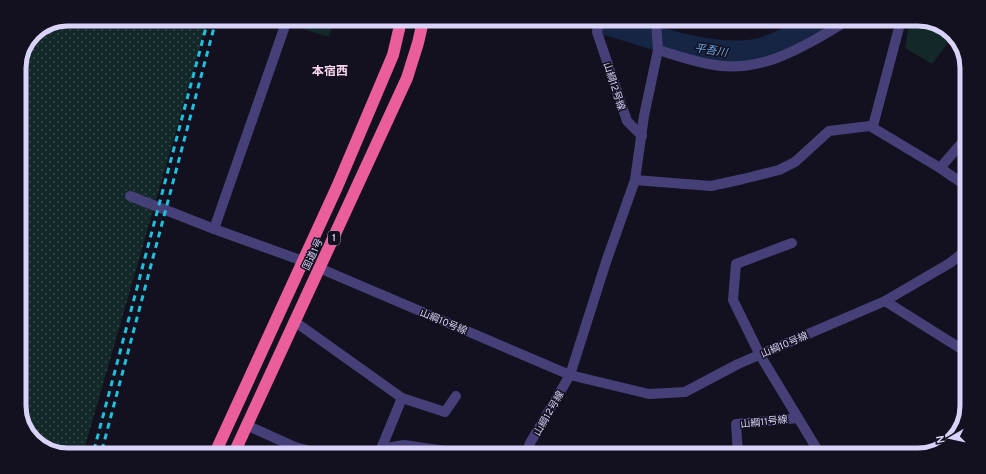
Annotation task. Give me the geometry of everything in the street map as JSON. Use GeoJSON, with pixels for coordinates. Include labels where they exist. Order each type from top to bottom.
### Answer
{"type":"FeatureCollection","features":[{"type":"Feature","properties":{"kind":"highway","name":"国道1号"},"geometry":{"type":"LineString","coordinates":[[217,448],[338,187],[393,55],[400,26]]}},
{"type":"Feature","properties":{"kind":"highway","name":"国道1号"},"geometry":{"type":"LineString","coordinates":[[236,448],[294,321],[361,182],[407,78],[418,43],[421,26]]}},
{"type":"Feature","properties":{"kind":"street"},"geometry":{"type":"LineString","coordinates":[[214,229],[285,26]]}},
{"type":"Feature","properties":{"kind":"street","name":"山綱12号線"},"geometry":{"type":"LineString","coordinates":[[528,448],[570,375],[606,262],[635,180],[658,50],[656,26]]}},
{"type":"Feature","properties":{"kind":"street"},"geometry":{"type":"LineString","coordinates":[[658,50],[709,65],[742,66],[771,60],[794,52],[838,26]]}},
{"type":"Feature","properties":{"kind":"street"},"geometry":{"type":"LineString","coordinates":[[873,126],[899,26]]}},
{"type":"Feature","properties":{"kind":"street","name":"山綱12号線"},"geometry":{"type":"LineString","coordinates":[[598,27],[627,121],[642,136]]}},
{"type":"Feature","properties":{"kind":"street"},"geometry":{"type":"LineString","coordinates":[[635,180],[711,186],[717,185],[779,170],[795,162],[829,131],[873,126],[960,182]]}},
{"type":"Feature","properties":{"kind":"street"},"geometry":{"type":"LineString","coordinates":[[940,168],[960,145]]}},
{"type":"Feature","properties":{"kind":"street"},"geometry":{"type":"LineString","coordinates":[[130,196],[214,229],[303,261]]}},
{"type":"Feature","properties":{"kind":"street"},"geometry":{"type":"LineString","coordinates":[[792,243],[736,264],[733,300],[760,354],[816,448]]}},
{"type":"Feature","properties":{"kind":"street","name":"山綱10号線"},"geometry":{"type":"LineString","coordinates":[[319,268],[570,375],[649,394],[685,392],[760,354],[885,301],[950,263],[960,255]]}},
{"type":"Feature","properties":{"kind":"street"},"geometry":{"type":"LineString","coordinates":[[885,301],[960,348]]}},
{"type":"Feature","properties":{"kind":"street"},"geometry":{"type":"LineString","coordinates":[[294,321],[402,398],[446,412],[456,396]]}},
{"type":"Feature","properties":{"kind":"street"},"geometry":{"type":"LineString","coordinates":[[379,448],[402,398]]}},
{"type":"Feature","properties":{"kind":"street","name":"山綱11号線"},"geometry":{"type":"LineString","coordinates":[[738,448],[736,424],[798,418]]}},
{"type":"Feature","properties":{"kind":"street"},"geometry":{"type":"LineString","coordinates":[[246,425],[298,448]]}},
{"type":"Feature","properties":{"kind":"street"},"geometry":{"type":"LineString","coordinates":[[388,448],[404,445],[424,448]]}},
{"type":"Feature","properties":{"kind":"green space"},"geometry":{"type":"Polygon","coordinates":[[[206,26],[85,448],[68,448],[52,445],[36,434],[28,419],[26,409],[27,57],[40,36],[52,29],[60,27],[206,26]]]}},
{"type":"Feature","properties":{"kind":"green space"},"geometry":{"type":"Polygon","coordinates":[[[293,26],[332,26],[329,37],[293,26]]]}},
{"type":"Feature","properties":{"kind":"green space"},"geometry":{"type":"Polygon","coordinates":[[[909,26],[934,29],[950,40],[932,64],[905,48],[909,26]]]}},
{"type":"Feature","properties":{"kind":"waterway","name":"平吾川"},"geometry":{"type":"LineString","coordinates":[[616,26],[698,49],[737,53],[763,49],[794,36],[811,26]]}},
{"type":"Feature","properties":{"kind":"railway"},"geometry":{"type":"LineString","coordinates":[[95,448],[206,26]]}},
{"type":"Feature","properties":{"kind":"railway"},"geometry":{"type":"LineString","coordinates":[[103,448],[214,26]]}},
{"type":"Feature","properties":{"kind":"district","name":"本宿西"},"geometry":{"type":"Point","coordinates":[330,71]}}]}
